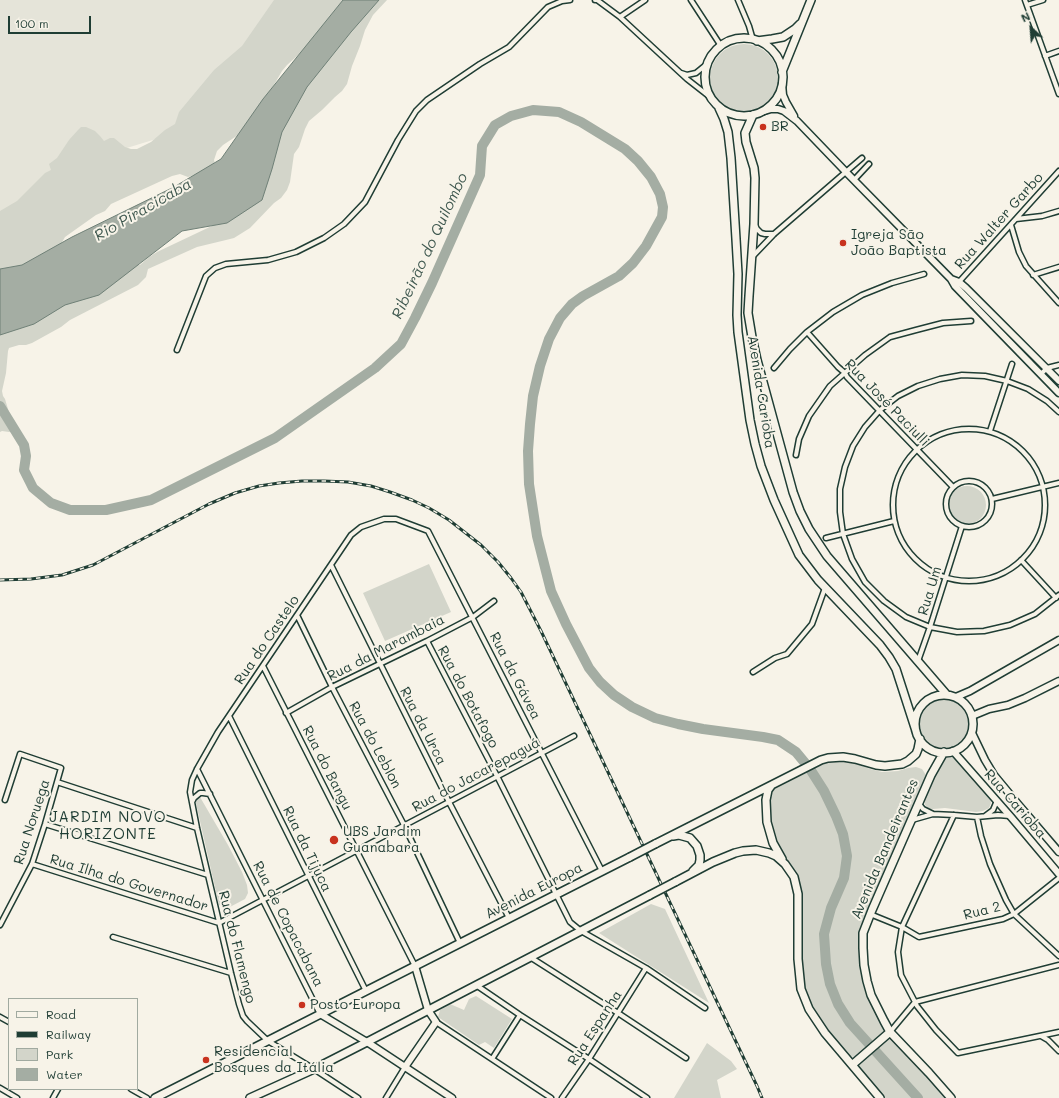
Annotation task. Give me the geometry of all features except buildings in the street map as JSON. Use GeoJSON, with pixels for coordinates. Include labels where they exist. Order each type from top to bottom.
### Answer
{"type":"FeatureCollection","features":[{"type":"Feature","properties":{"kind":"main road"},"geometry":{"type":"LineString","coordinates":[[782,72],[811,0]]}},
{"type":"Feature","properties":{"kind":"main road"},"geometry":{"type":"LineString","coordinates":[[802,23],[783,37],[755,40],[745,38],[736,39],[721,46],[712,54],[707,64],[705,75],[706,87],[710,97],[719,108],[729,114],[741,116],[753,115],[771,109],[778,109],[784,111],[797,121],[951,279],[1047,368],[1059,381]]}},
{"type":"Feature","properties":{"kind":"main road"},"geometry":{"type":"LineString","coordinates":[[755,40],[766,46],[774,53],[779,62],[782,72],[783,95],[797,121]]}},
{"type":"Feature","properties":{"kind":"main road"},"geometry":{"type":"LineString","coordinates":[[761,112],[771,105],[778,95],[782,84]]}},
{"type":"Feature","properties":{"kind":"main road","name":"Avenida Carioba"},"geometry":{"type":"LineString","coordinates":[[719,108],[724,119],[728,138],[738,274],[738,332],[750,420],[761,466],[774,500],[799,555],[825,587],[880,645],[889,657],[896,669],[916,731]]}},
{"type":"Feature","properties":{"kind":"main road","name":"Avenida Carioba"},"geometry":{"type":"LineString","coordinates":[[753,115],[745,133],[746,142],[755,173],[754,224],[748,313],[757,360],[800,511],[827,556],[947,695]]}},
{"type":"Feature","properties":{"kind":"main road"},"geometry":{"type":"LineString","coordinates":[[957,284],[1059,393]]}},
{"type":"Feature","properties":{"kind":"main road"},"geometry":{"type":"LineString","coordinates":[[956,697],[970,691],[1059,640]]}},
{"type":"Feature","properties":{"kind":"main road"},"geometry":{"type":"LineString","coordinates":[[972,716],[1025,698],[1059,681]]}},
{"type":"Feature","properties":{"kind":"main road"},"geometry":{"type":"LineString","coordinates":[[947,695],[956,697],[969,708],[972,716],[972,734],[961,747],[953,751],[937,752],[930,749],[920,739],[916,731],[915,722],[917,713],[922,705],[929,699],[947,695]]}},
{"type":"Feature","properties":{"kind":"main road","name":"Rua Carioba"},"geometry":{"type":"LineString","coordinates":[[972,734],[994,775],[1059,852]]}},
{"type":"Feature","properties":{"kind":"main road","name":"Avenida Europa"},"geometry":{"type":"LineString","coordinates":[[155,1098],[814,764],[828,758],[836,757],[849,758],[885,766],[902,764],[913,758],[916,754],[920,739]]}},
{"type":"Feature","properties":{"kind":"main road","name":"Rua Carioba"},"geometry":{"type":"LineString","coordinates":[[953,751],[1011,816],[1059,874]]}},
{"type":"Feature","properties":{"kind":"main road","name":"Avenida Bandeirantes"},"geometry":{"type":"LineString","coordinates":[[944,752],[931,775],[870,914],[863,933],[863,948],[864,966],[871,995],[890,1032],[951,1098]]}},
{"type":"Feature","properties":{"kind":"main road"},"geometry":{"type":"LineString","coordinates":[[771,786],[768,790],[766,800],[768,829],[773,843],[794,877],[798,894],[798,959],[801,989],[809,1009],[825,1033],[880,1098]]}},
{"type":"Feature","properties":{"kind":"main road"},"geometry":{"type":"LineString","coordinates":[[670,837],[679,836],[690,838],[699,850],[699,864],[696,869],[685,877]]}},
{"type":"Feature","properties":{"kind":"main road"},"geometry":{"type":"LineString","coordinates":[[250,1098],[258,1096],[314,1069],[726,857],[743,851],[761,851],[776,856],[785,864]]}},
{"type":"Feature","properties":{"kind":"main road"},"geometry":{"type":"LineString","coordinates":[[405,1067],[436,1022],[428,1010],[416,966]]}},
{"type":"Feature","properties":{"kind":"main road"},"geometry":{"type":"LineString","coordinates":[[320,1014],[367,1042],[452,1098]]}},
{"type":"Feature","properties":{"kind":"main road"},"geometry":{"type":"LineString","coordinates":[[852,1065],[890,1032]]}},
{"type":"Feature","properties":{"kind":"street"},"geometry":{"type":"LineString","coordinates":[[177,350],[206,276],[215,268],[226,264],[268,260],[296,252],[324,238],[344,224],[365,202],[398,140],[416,111],[427,100],[480,64],[509,47],[548,7],[562,1],[570,0]]}},
{"type":"Feature","properties":{"kind":"street"},"geometry":{"type":"LineString","coordinates":[[595,0],[620,17],[681,73],[710,97]]}},
{"type":"Feature","properties":{"kind":"street"},"geometry":{"type":"LineString","coordinates":[[620,17],[645,0]]}},
{"type":"Feature","properties":{"kind":"street"},"geometry":{"type":"LineString","coordinates":[[691,0],[721,46]]}},
{"type":"Feature","properties":{"kind":"street"},"geometry":{"type":"LineString","coordinates":[[738,0],[755,40]]}},
{"type":"Feature","properties":{"kind":"street"},"geometry":{"type":"LineString","coordinates":[[1025,0],[1059,94]]}},
{"type":"Feature","properties":{"kind":"street"},"geometry":{"type":"LineString","coordinates":[[1027,5],[1042,0]]}},
{"type":"Feature","properties":{"kind":"street"},"geometry":{"type":"LineString","coordinates":[[1045,56],[1059,51]]}},
{"type":"Feature","properties":{"kind":"street"},"geometry":{"type":"LineString","coordinates":[[681,73],[687,75],[696,73],[707,64]]}},
{"type":"Feature","properties":{"kind":"street"},"geometry":{"type":"LineString","coordinates":[[752,257],[774,234],[862,158]]}},
{"type":"Feature","properties":{"kind":"street"},"geometry":{"type":"LineString","coordinates":[[854,180],[869,164]]}},
{"type":"Feature","properties":{"kind":"street","name":"Rua Walter Garbo"},"geometry":{"type":"LineString","coordinates":[[957,284],[1059,171]]}},
{"type":"Feature","properties":{"kind":"street"},"geometry":{"type":"LineString","coordinates":[[1016,219],[1042,216],[1059,211]]}},
{"type":"Feature","properties":{"kind":"street"},"geometry":{"type":"LineString","coordinates":[[754,224],[761,233],[774,234]]}},
{"type":"Feature","properties":{"kind":"street"},"geometry":{"type":"LineString","coordinates":[[1011,225],[1019,252],[1026,266],[1059,303]]}},
{"type":"Feature","properties":{"kind":"street"},"geometry":{"type":"LineString","coordinates":[[1033,275],[1059,267]]}},
{"type":"Feature","properties":{"kind":"street"},"geometry":{"type":"LineString","coordinates":[[774,368],[807,332],[833,312],[862,295],[892,283],[924,274]]}},
{"type":"Feature","properties":{"kind":"street"},"geometry":{"type":"LineString","coordinates":[[796,455],[799,439],[809,416],[830,386],[865,355],[890,338],[943,323],[971,321]]}},
{"type":"Feature","properties":{"kind":"street","name":"Rua José Paciulli"},"geometry":{"type":"LineString","coordinates":[[807,332],[838,367],[953,487]]}},
{"type":"Feature","properties":{"kind":"street"},"geometry":{"type":"LineString","coordinates":[[990,431],[1012,364]]}},
{"type":"Feature","properties":{"kind":"street"},"geometry":{"type":"LineString","coordinates":[[1041,374],[1047,368],[1059,365]]}},
{"type":"Feature","properties":{"kind":"street"},"geometry":{"type":"LineString","coordinates":[[1021,560],[1058,596],[1035,614],[1010,625],[984,631],[957,632],[930,627],[906,617],[884,601],[865,582],[852,559],[843,534],[840,512],[840,489],[845,467],[853,446],[865,427],[880,410],[898,396],[918,386],[940,379],[962,375],[985,376],[1007,381],[1028,389],[1047,401],[1059,412]]}},
{"type":"Feature","properties":{"kind":"street"},"geometry":{"type":"LineString","coordinates":[[970,428],[990,431],[1003,436],[1014,442],[1024,451],[1039,474],[1044,486],[1046,502],[1040,534],[1032,548],[1021,560],[1008,570],[994,577],[962,581],[946,578],[934,573],[912,556],[904,546],[898,534],[892,506],[898,475],[906,461],[916,449],[932,438],[951,430],[970,428]]}},
{"type":"Feature","properties":{"kind":"street"},"geometry":{"type":"LineString","coordinates":[[973,481],[979,483],[985,487],[992,499],[992,506],[987,518],[976,526],[962,526],[951,519],[947,513],[946,499],[953,487],[959,483],[973,481]]}},
{"type":"Feature","properties":{"kind":"street"},"geometry":{"type":"LineString","coordinates":[[992,499],[1059,483]]}},
{"type":"Feature","properties":{"kind":"street","name":"Rua do Castelo"},"geometry":{"type":"LineString","coordinates":[[190,792],[192,780],[197,769],[229,716],[351,535],[362,527],[384,519]]}},
{"type":"Feature","properties":{"kind":"street","name":"Rua da Gávea"},"geometry":{"type":"LineString","coordinates":[[384,519],[396,520],[428,531],[602,871]]}},
{"type":"Feature","properties":{"kind":"street"},"geometry":{"type":"LineString","coordinates":[[826,538],[894,521]]}},
{"type":"Feature","properties":{"kind":"street","name":"Rua Um"},"geometry":{"type":"LineString","coordinates":[[918,662],[962,526]]}},
{"type":"Feature","properties":{"kind":"street","name":"Rua da Urca"},"geometry":{"type":"LineString","coordinates":[[331,565],[449,802],[509,918]]}},
{"type":"Feature","properties":{"kind":"street"},"geometry":{"type":"LineString","coordinates":[[752,672],[775,658],[787,654],[812,624],[825,587]]}},
{"type":"Feature","properties":{"kind":"street","name":"Rua da Marambaia"},"geometry":{"type":"LineString","coordinates":[[286,713],[332,687],[473,617],[494,601]]}},
{"type":"Feature","properties":{"kind":"street","name":"Rua do Leblon"},"geometry":{"type":"LineString","coordinates":[[297,615],[332,687],[404,825],[460,943]]}},
{"type":"Feature","properties":{"kind":"street","name":"Rua do Botafogo"},"geometry":{"type":"LineString","coordinates":[[427,641],[570,922],[581,931],[646,968],[704,1008]]}},
{"type":"Feature","properties":{"kind":"street","name":"Rua do Bangu"},"geometry":{"type":"LineString","coordinates":[[263,666],[416,966]]}},
{"type":"Feature","properties":{"kind":"street","name":"Rua da Tijuca"},"geometry":{"type":"LineString","coordinates":[[229,716],[366,991]]}},
{"type":"Feature","properties":{"kind":"street","name":"Rua do Jacarepaguá"},"geometry":{"type":"LineString","coordinates":[[219,923],[574,736]]}},
{"type":"Feature","properties":{"kind":"street","name":"Rua Noruega"},"geometry":{"type":"LineString","coordinates":[[0,925],[32,864],[61,768],[20,754],[5,800]]}},
{"type":"Feature","properties":{"kind":"street","name":"Rua de Copacabana"},"geometry":{"type":"LineString","coordinates":[[197,769],[320,1014]]}},
{"type":"Feature","properties":{"kind":"street"},"geometry":{"type":"LineString","coordinates":[[57,782],[197,828]]}},
{"type":"Feature","properties":{"kind":"street","name":"Rua do Flamengo"},"geometry":{"type":"LineString","coordinates":[[190,792],[191,803],[230,973],[243,1016],[268,1041],[358,1098]]}},
{"type":"Feature","properties":{"kind":"street"},"geometry":{"type":"LineString","coordinates":[[191,803],[194,798],[203,792],[210,794]]}},
{"type":"Feature","properties":{"kind":"street"},"geometry":{"type":"LineString","coordinates":[[985,816],[993,810],[996,800]]}},
{"type":"Feature","properties":{"kind":"street"},"geometry":{"type":"LineString","coordinates":[[919,804],[923,809],[933,814]]}},
{"type":"Feature","properties":{"kind":"street"},"geometry":{"type":"LineString","coordinates":[[911,820],[933,814],[954,814],[977,817],[998,815],[1011,816]]}},
{"type":"Feature","properties":{"kind":"street"},"geometry":{"type":"LineString","coordinates":[[954,814],[902,927],[898,952],[902,974],[915,1002],[936,1030],[958,1053],[1059,1032]]}},
{"type":"Feature","properties":{"kind":"street"},"geometry":{"type":"LineString","coordinates":[[977,817],[981,836],[990,864],[1014,914],[1059,956]]}},
{"type":"Feature","properties":{"kind":"street"},"geometry":{"type":"LineString","coordinates":[[45,824],[208,875]]}},
{"type":"Feature","properties":{"kind":"street","name":"Rua Ilha do Governador"},"geometry":{"type":"LineString","coordinates":[[32,864],[219,923]]}},
{"type":"Feature","properties":{"kind":"street","name":"Rua 2"},"geometry":{"type":"LineString","coordinates":[[870,914],[902,927],[919,937],[1003,919],[1014,914],[1059,878]]}},
{"type":"Feature","properties":{"kind":"street"},"geometry":{"type":"LineString","coordinates":[[113,937],[230,973]]}},
{"type":"Feature","properties":{"kind":"street"},"geometry":{"type":"LineString","coordinates":[[530,957],[686,1058]]}},
{"type":"Feature","properties":{"kind":"street"},"geometry":{"type":"LineString","coordinates":[[890,1032],[915,1002],[1059,965]]}},
{"type":"Feature","properties":{"kind":"street","name":"Rua Espanha"},"geometry":{"type":"LineString","coordinates":[[562,1098],[589,1059],[646,968]]}},
{"type":"Feature","properties":{"kind":"street"},"geometry":{"type":"LineString","coordinates":[[476,985],[520,1016],[589,1059],[647,1098]]}},
{"type":"Feature","properties":{"kind":"street"},"geometry":{"type":"LineString","coordinates":[[492,1059],[520,1016]]}},
{"type":"Feature","properties":{"kind":"street"},"geometry":{"type":"LineString","coordinates":[[436,1022],[551,1098]]}},
{"type":"Feature","properties":{"kind":"street"},"geometry":{"type":"LineString","coordinates":[[1040,1035],[1048,1040],[1059,1051]]}},
{"type":"Feature","properties":{"kind":"street"},"geometry":{"type":"LineString","coordinates":[[386,1098],[405,1067]]}},
{"type":"Feature","properties":{"kind":"street"},"geometry":{"type":"LineString","coordinates":[[0,1088],[17,1098]]}},
{"type":"Feature","properties":{"kind":"street"},"geometry":{"type":"LineString","coordinates":[[133,1090],[147,1098]]}},
{"type":"Feature","properties":{"kind":"street"},"geometry":{"type":"LineString","coordinates":[[348,1098],[351,1093]]}},
{"type":"Feature","properties":{"kind":"shaded area"},"geometry":{"type":"Polygon","coordinates":[[[0,0],[289,0],[166,136],[107,154],[18,205],[0,212],[0,0]]]}},
{"type":"Feature","properties":{"kind":"green space"},"geometry":{"type":"Polygon","coordinates":[[[274,0],[353,0],[331,26],[287,65],[267,97],[241,133],[217,151],[214,160],[216,169],[188,177],[180,174],[172,176],[111,204],[105,211],[96,215],[65,237],[52,260],[0,272],[0,211],[17,201],[45,173],[51,170],[49,164],[57,158],[69,140],[81,127],[86,127],[95,131],[104,141],[114,138],[125,147],[131,149],[137,149],[151,142],[175,124],[179,112],[214,70],[242,46],[274,0]]]}},
{"type":"Feature","properties":{"kind":"green space"},"geometry":{"type":"Polygon","coordinates":[[[376,0],[387,0],[373,15],[365,30],[347,84],[342,91],[309,121],[299,147],[294,154],[290,182],[287,190],[281,198],[274,203],[250,228],[234,238],[197,247],[148,269],[146,277],[138,285],[70,320],[61,327],[32,343],[9,348],[2,391],[13,426],[13,431],[0,432],[0,328],[132,265],[140,265],[157,252],[235,215],[278,122],[376,0]]]}},
{"type":"Feature","properties":{"kind":"green space"},"geometry":{"type":"Polygon","coordinates":[[[744,44],[757,47],[768,54],[775,65],[778,78],[775,91],[768,102],[757,109],[744,112],[731,109],[720,102],[713,91],[710,78],[713,65],[720,54],[731,47],[744,44]]]}},
{"type":"Feature","properties":{"kind":"green space"},"geometry":{"type":"Polygon","coordinates":[[[963,486],[971,486],[978,489],[983,494],[986,505],[983,516],[978,521],[971,524],[963,524],[956,521],[951,516],[948,509],[948,501],[951,494],[956,489],[963,486]]]}},
{"type":"Feature","properties":{"kind":"green space"},"geometry":{"type":"Polygon","coordinates":[[[429,564],[451,612],[385,641],[363,593],[429,564]]]}},
{"type":"Feature","properties":{"kind":"green space"},"geometry":{"type":"Polygon","coordinates":[[[940,698],[950,698],[960,702],[967,709],[971,719],[971,729],[967,739],[960,746],[950,750],[940,750],[930,746],[923,739],[919,729],[919,719],[923,709],[930,702],[940,698]]]}},
{"type":"Feature","properties":{"kind":"green space"},"geometry":{"type":"Polygon","coordinates":[[[947,756],[953,756],[990,797],[991,803],[989,808],[976,812],[945,808],[930,809],[925,805],[924,800],[942,759],[947,756]]]}},
{"type":"Feature","properties":{"kind":"green space"},"geometry":{"type":"Polygon","coordinates":[[[839,760],[882,772],[898,771],[916,767],[922,769],[926,775],[859,932],[860,966],[863,982],[884,1031],[860,1054],[854,1057],[850,1056],[828,1031],[811,1007],[804,988],[797,876],[778,847],[770,821],[769,797],[773,790],[828,762],[839,760]]]}},
{"type":"Feature","properties":{"kind":"green space"},"geometry":{"type":"Polygon","coordinates":[[[200,797],[228,845],[247,885],[248,893],[245,899],[228,908],[219,905],[195,799],[200,797]]]}},
{"type":"Feature","properties":{"kind":"green space"},"geometry":{"type":"Polygon","coordinates":[[[651,904],[665,909],[709,1003],[599,933],[651,904]]]}},
{"type":"Feature","properties":{"kind":"green space"},"geometry":{"type":"Polygon","coordinates":[[[476,996],[512,1019],[494,1048],[485,1042],[479,1045],[438,1017],[440,1010],[450,1004],[464,1010],[469,999],[476,996]]]}},
{"type":"Feature","properties":{"kind":"green space"},"geometry":{"type":"Polygon","coordinates":[[[887,1038],[891,1038],[946,1098],[884,1098],[857,1066],[859,1062],[887,1038]]]}},
{"type":"Feature","properties":{"kind":"green space"},"geometry":{"type":"Polygon","coordinates":[[[707,1043],[731,1061],[737,1069],[717,1080],[721,1098],[674,1098],[707,1043]]]}},
{"type":"Feature","properties":{"kind":"water","name":"Rio Piracicaba"},"geometry":{"type":"Polygon","coordinates":[[[343,0],[379,0],[307,87],[282,132],[262,200],[227,223],[182,231],[99,295],[65,305],[34,324],[0,335],[0,269],[22,265],[72,237],[174,187],[221,159],[263,99],[343,0]]]}},
{"type":"Feature","properties":{"kind":"waterway","name":"Ribeirão do Quilombo"},"geometry":{"type":"LineString","coordinates":[[0,406],[24,445],[26,456],[24,470],[33,488],[51,503],[70,510],[106,510],[151,500],[275,438],[375,368],[401,344],[432,283],[480,175],[482,146],[495,125],[511,116],[533,110],[559,112],[581,122],[625,149],[638,161],[651,177],[660,194],[663,207],[662,217],[646,246],[633,263],[619,276],[583,296],[572,304],[560,318],[549,339],[540,366],[533,396],[528,451],[529,484],[537,536],[551,591],[589,668],[600,682],[614,695],[632,707],[655,718],[703,729],[778,740],[796,752],[810,769],[824,791],[836,816],[843,834],[847,856],[844,878],[831,908],[824,934],[826,964],[830,984],[838,1004],[850,1023],[918,1098]]}},
{"type":"Feature","properties":{"kind":"railway"},"geometry":{"type":"LineString","coordinates":[[0,580],[31,579],[62,575],[93,565],[209,504],[235,493],[259,486],[279,483],[324,481],[348,482],[371,486],[412,500],[449,520],[481,545],[498,562],[521,592],[541,631],[762,1098]]}},
{"type":"Feature","properties":{"kind":"place","name":"BR"},"geometry":{"type":"Point","coordinates":[763,127]}},
{"type":"Feature","properties":{"kind":"place","name":"Igreja São João Baptista"},"geometry":{"type":"Point","coordinates":[843,243]}},
{"type":"Feature","properties":{"kind":"place","name":"UBS Jardim Guanabara"},"geometry":{"type":"Point","coordinates":[334,840]}},
{"type":"Feature","properties":{"kind":"place","name":"Posto Europa"},"geometry":{"type":"Point","coordinates":[302,1005]}},
{"type":"Feature","properties":{"kind":"place","name":"Residencial Bosques da Itália"},"geometry":{"type":"Point","coordinates":[206,1060]}},
{"type":"Feature","properties":{"kind":"district","name":"JARDIM NOVO HORIZONTE"},"geometry":{"type":"Point","coordinates":[108,826]}}]}
